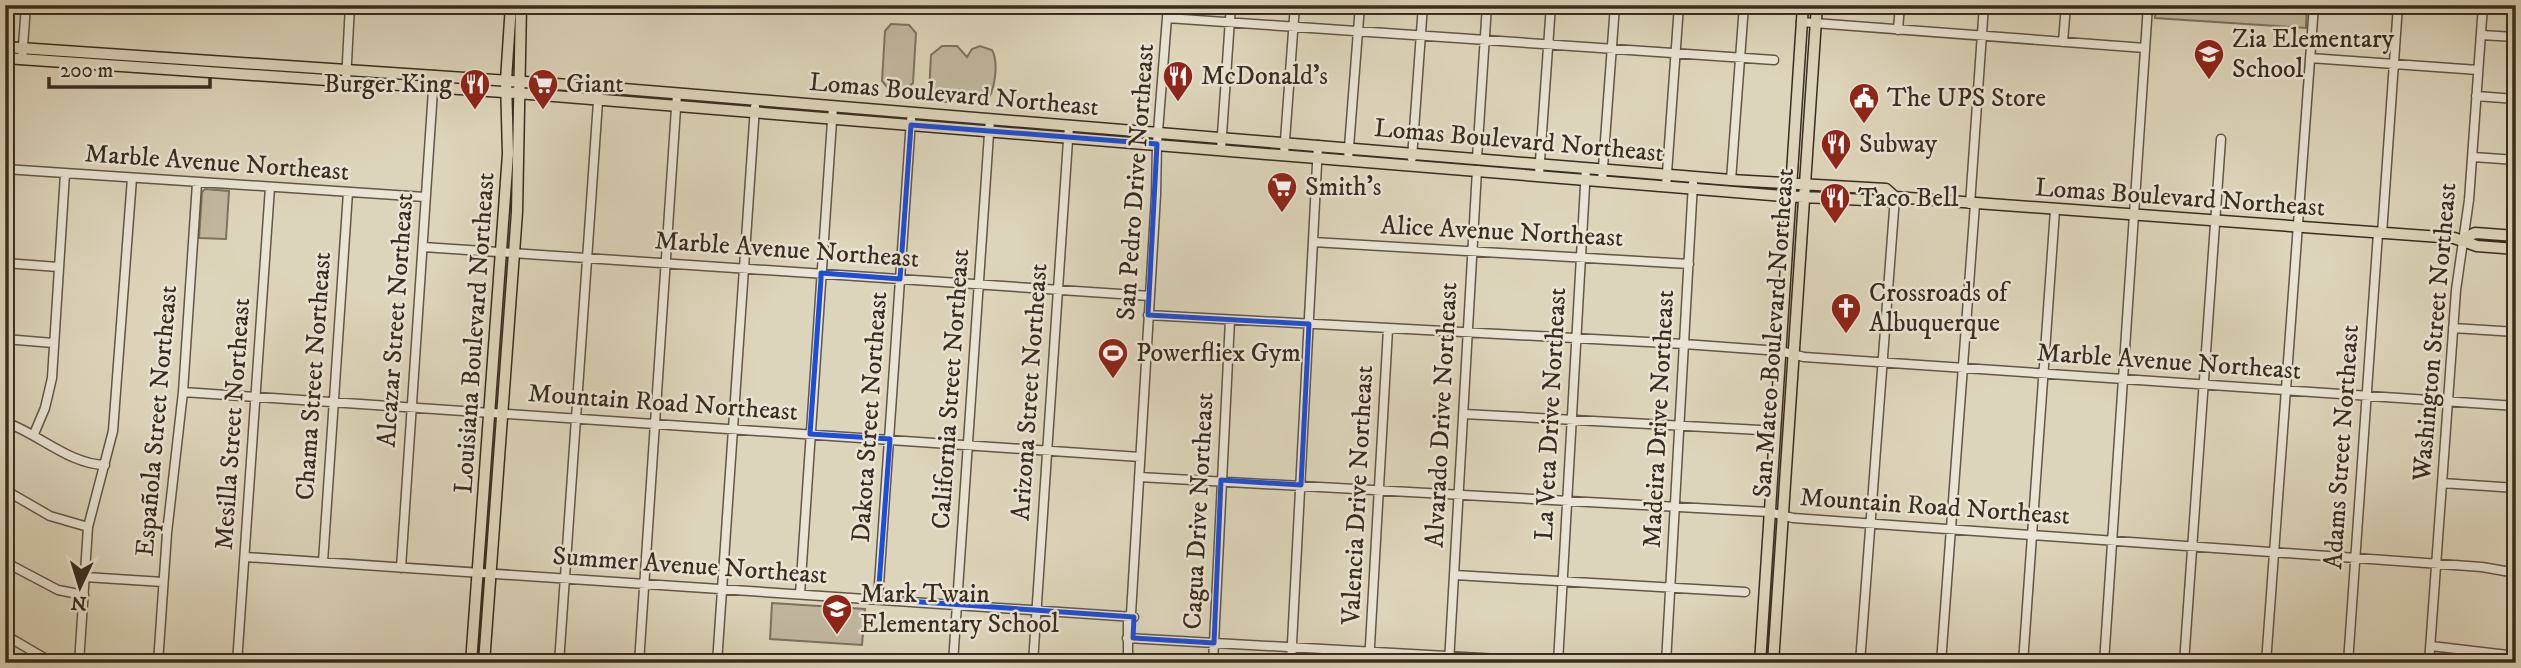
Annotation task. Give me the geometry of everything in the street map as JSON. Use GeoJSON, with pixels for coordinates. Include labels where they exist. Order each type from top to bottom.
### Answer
{"type":"FeatureCollection","features":[{"type":"Feature","properties":{"kind":"main road","name":"Louisiana Boulevard Northeast"},"geometry":{"type":"LineString","coordinates":[[471,663],[512,93],[511,5]]}},
{"type":"Feature","properties":{"kind":"main road","name":"Louisiana Boulevard Northeast"},"geometry":{"type":"LineString","coordinates":[[512,81],[521,5]]}},
{"type":"Feature","properties":{"kind":"main road","name":"San Mateo Boulevard Northeast"},"geometry":{"type":"LineString","coordinates":[[1760,663],[1802,5]]}},
{"type":"Feature","properties":{"kind":"main road","name":"San Mateo Boulevard Northeast"},"geometry":{"type":"LineString","coordinates":[[1773,663],[1817,5]]}},
{"type":"Feature","properties":{"kind":"main road","name":"Lomas Boulevard Northeast"},"geometry":{"type":"LineString","coordinates":[[5,47],[677,93],[1731,180],[1886,189],[1895,197]]}},
{"type":"Feature","properties":{"kind":"main road","name":"Lomas Boulevard Northeast"},"geometry":{"type":"LineString","coordinates":[[5,58],[512,93],[1693,189],[1886,201],[1895,197],[2217,223],[2463,239],[2477,246],[2516,249]]}},
{"type":"Feature","properties":{"kind":"main road","name":"Louisiana Boulevard Northeast"},"geometry":{"type":"LineString","coordinates":[[484,663],[520,141],[512,93]]}},
{"type":"Feature","properties":{"kind":"main road","name":"Lomas Boulevard Northeast"},"geometry":{"type":"LineString","coordinates":[[2463,239],[2475,233],[2516,236]]}},
{"type":"Feature","properties":{"kind":"street"},"geometry":{"type":"LineString","coordinates":[[22,60],[26,5]]}},
{"type":"Feature","properties":{"kind":"street"},"geometry":{"type":"LineString","coordinates":[[346,81],[350,5]]}},
{"type":"Feature","properties":{"kind":"street","name":"San Pedro Drive Northeast"},"geometry":{"type":"LineString","coordinates":[[1128,663],[1157,144],[1168,5]]}},
{"type":"Feature","properties":{"kind":"street"},"geometry":{"type":"LineString","coordinates":[[1221,149],[1231,5]]}},
{"type":"Feature","properties":{"kind":"street"},"geometry":{"type":"LineString","coordinates":[[1284,154],[1296,5]]}},
{"type":"Feature","properties":{"kind":"street"},"geometry":{"type":"LineString","coordinates":[[1348,160],[1360,5]]}},
{"type":"Feature","properties":{"kind":"street"},"geometry":{"type":"LineString","coordinates":[[1412,165],[1423,5]]}},
{"type":"Feature","properties":{"kind":"street"},"geometry":{"type":"LineString","coordinates":[[1477,158],[1488,5]]}},
{"type":"Feature","properties":{"kind":"street"},"geometry":{"type":"LineString","coordinates":[[1539,176],[1551,5]]}},
{"type":"Feature","properties":{"kind":"street"},"geometry":{"type":"LineString","coordinates":[[1602,181],[1615,5]]}},
{"type":"Feature","properties":{"kind":"street"},"geometry":{"type":"LineString","coordinates":[[1666,187],[1679,5]]}},
{"type":"Feature","properties":{"kind":"street"},"geometry":{"type":"LineString","coordinates":[[1731,180],[1744,5]]}},
{"type":"Feature","properties":{"kind":"street"},"geometry":{"type":"LineString","coordinates":[[1898,30],[1900,5]]}},
{"type":"Feature","properties":{"kind":"street"},"geometry":{"type":"LineString","coordinates":[[1941,663],[1963,368],[1984,5]]}},
{"type":"Feature","properties":{"kind":"street"},"geometry":{"type":"LineString","coordinates":[[2063,42],[2066,5]]}},
{"type":"Feature","properties":{"kind":"street"},"geometry":{"type":"LineString","coordinates":[[2104,663],[2148,5]]}},
{"type":"Feature","properties":{"kind":"street"},"geometry":{"type":"LineString","coordinates":[[2266,663],[2314,5]]}},
{"type":"Feature","properties":{"kind":"street","name":"Adams Street Northeast"},"geometry":{"type":"LineString","coordinates":[[2348,663],[2398,5]]}},
{"type":"Feature","properties":{"kind":"street","name":"Washington Street Northeast"},"geometry":{"type":"LineString","coordinates":[[2429,663],[2453,328],[2473,157],[2483,5]]}},
{"type":"Feature","properties":{"kind":"street"},"geometry":{"type":"LineString","coordinates":[[1167,18],[1774,60]]}},
{"type":"Feature","properties":{"kind":"street"},"geometry":{"type":"LineString","coordinates":[[1801,22],[2145,48]]}},
{"type":"Feature","properties":{"kind":"street"},"geometry":{"type":"LineString","coordinates":[[2482,35],[2516,37]]}},
{"type":"Feature","properties":{"kind":"street"},"geometry":{"type":"LineString","coordinates":[[2310,58],[2478,70]]}},
{"type":"Feature","properties":{"kind":"street","name":"Alcazar Street Northeast"},"geometry":{"type":"LineString","coordinates":[[401,568],[434,75]]}},
{"type":"Feature","properties":{"kind":"street"},"geometry":{"type":"LineString","coordinates":[[559,663],[599,87]]}},
{"type":"Feature","properties":{"kind":"street"},"geometry":{"type":"LineString","coordinates":[[639,663],[677,93]]}},
{"type":"Feature","properties":{"kind":"street"},"geometry":{"type":"LineString","coordinates":[[2476,96],[2516,99]]}},
{"type":"Feature","properties":{"kind":"street"},"geometry":{"type":"LineString","coordinates":[[717,663],[755,100]]}},
{"type":"Feature","properties":{"kind":"street"},"geometry":{"type":"LineString","coordinates":[[800,594],[833,106]]}},
{"type":"Feature","properties":{"kind":"street","name":"Dakota Street Northeast"},"geometry":{"type":"LineString","coordinates":[[878,599],[912,112]]}},
{"type":"Feature","properties":{"kind":"street","name":"California Street Northeast"},"geometry":{"type":"LineString","coordinates":[[953,663],[990,119]]}},
{"type":"Feature","properties":{"kind":"street","name":"Arizona Street Northeast"},"geometry":{"type":"LineString","coordinates":[[1033,663],[1069,125]]}},
{"type":"Feature","properties":{"kind":"street"},"geometry":{"type":"LineString","coordinates":[[2184,663],[2221,139]]}},
{"type":"Feature","properties":{"kind":"street"},"geometry":{"type":"LineString","coordinates":[[1291,663],[1318,145]]}},
{"type":"Feature","properties":{"kind":"street"},"geometry":{"type":"LineString","coordinates":[[2473,157],[2516,160]]}},
{"type":"Feature","properties":{"kind":"street","name":"La Veta Drive Northeast"},"geometry":{"type":"LineString","coordinates":[[1558,662],[1586,168]]}},
{"type":"Feature","properties":{"kind":"street","name":"Marble Avenue Northeast"},"geometry":{"type":"LineString","coordinates":[[5,169],[425,197]]}},
{"type":"Feature","properties":{"kind":"street","name":"Alvarado Drive Northeast"},"geometry":{"type":"LineString","coordinates":[[1449,659],[1477,170]]}},
{"type":"Feature","properties":{"kind":"street"},"geometry":{"type":"LineString","coordinates":[[34,434],[50,393],[65,174]]}},
{"type":"Feature","properties":{"kind":"street","name":"Madeira Drive Northeast"},"geometry":{"type":"LineString","coordinates":[[1666,663],[1694,177]]}},
{"type":"Feature","properties":{"kind":"street"},"geometry":{"type":"LineString","coordinates":[[79,663],[88,527],[105,465],[115,413],[132,178]]}},
{"type":"Feature","properties":{"kind":"street","name":"Española Street Northeast"},"geometry":{"type":"LineString","coordinates":[[158,663],[163,582],[184,392],[197,183]]}},
{"type":"Feature","properties":{"kind":"street","name":"Mesilla Street Northeast"},"geometry":{"type":"LineString","coordinates":[[237,663],[270,187]]}},
{"type":"Feature","properties":{"kind":"street","name":"Chama Street Northeast"},"geometry":{"type":"LineString","coordinates":[[323,562],[348,192]]}},
{"type":"Feature","properties":{"kind":"street"},"geometry":{"type":"LineString","coordinates":[[1860,663],[1895,197]]}},
{"type":"Feature","properties":{"kind":"street"},"geometry":{"type":"LineString","coordinates":[[2023,663],[2055,210]]}},
{"type":"Feature","properties":{"kind":"street","name":"Alice Avenue Northeast"},"geometry":{"type":"LineString","coordinates":[[1313,242],[1689,264]]}},
{"type":"Feature","properties":{"kind":"street","name":"Marble Avenue Northeast"},"geometry":{"type":"LineString","coordinates":[[422,247],[1150,296]]}},
{"type":"Feature","properties":{"kind":"street"},"geometry":{"type":"LineString","coordinates":[[5,263],[58,267]]}},
{"type":"Feature","properties":{"kind":"street","name":"Marble Avenue Northeast"},"geometry":{"type":"LineString","coordinates":[[1148,315],[1684,344],[1780,351],[1794,356],[2516,406]]}},
{"type":"Feature","properties":{"kind":"street","name":"Cagua Drive Northeast"},"geometry":{"type":"LineString","coordinates":[[1213,663],[1230,320]]}},
{"type":"Feature","properties":{"kind":"street"},"geometry":{"type":"LineString","coordinates":[[2453,328],[2516,332]]}},
{"type":"Feature","properties":{"kind":"street","name":"Valencia Drive Northeast"},"geometry":{"type":"LineString","coordinates":[[1369,663],[1388,329]]}},
{"type":"Feature","properties":{"kind":"street"},"geometry":{"type":"LineString","coordinates":[[5,340],[53,343]]}},
{"type":"Feature","properties":{"kind":"street","name":"Mountain Road Northeast"},"geometry":{"type":"LineString","coordinates":[[184,392],[1140,457]]}},
{"type":"Feature","properties":{"kind":"street"},"geometry":{"type":"LineString","coordinates":[[1464,414],[1760,430]]}},
{"type":"Feature","properties":{"kind":"street"},"geometry":{"type":"LineString","coordinates":[[5,422],[34,434],[79,460],[105,465]]}},
{"type":"Feature","properties":{"kind":"street","name":"Mountain Road Northeast"},"geometry":{"type":"LineString","coordinates":[[1139,477],[1769,512],[1783,517],[2436,564],[2516,573]]}},
{"type":"Feature","properties":{"kind":"street"},"geometry":{"type":"LineString","coordinates":[[2442,483],[2516,488]]}},
{"type":"Feature","properties":{"kind":"street"},"geometry":{"type":"LineString","coordinates":[[5,490],[50,516],[88,527]]}},
{"type":"Feature","properties":{"kind":"street","name":"Summer Avenue Northeast"},"geometry":{"type":"LineString","coordinates":[[245,557],[1131,616]]}},
{"type":"Feature","properties":{"kind":"street"},"geometry":{"type":"LineString","coordinates":[[5,562],[58,590],[84,595]]}},
{"type":"Feature","properties":{"kind":"street"},"geometry":{"type":"LineString","coordinates":[[1455,575],[1745,592]]}},
{"type":"Feature","properties":{"kind":"street"},"geometry":{"type":"LineString","coordinates":[[85,577],[163,582]]}},
{"type":"Feature","properties":{"kind":"street"},"geometry":{"type":"LineString","coordinates":[[5,635],[54,663]]}},
{"type":"Feature","properties":{"kind":"street"},"geometry":{"type":"LineString","coordinates":[[1130,639],[1449,659],[1572,663]]}},
{"type":"Feature","properties":{"kind":"street"},"geometry":{"type":"LineString","coordinates":[[2431,646],[2516,656]]}},
{"type":"Feature","properties":{"kind":"highlighted area"},"geometry":{"type":"Polygon","coordinates":[[[911,125],[1157,144],[1148,315],[1309,324],[1301,485],[1221,480],[1214,643],[1133,638],[1134,617],[878,599],[890,439],[810,434],[821,273],[900,279],[911,125]]]}},
{"type":"Feature","properties":{"kind":"shaded area"},"geometry":{"type":"Polygon","coordinates":[[[2156,5],[2307,5],[2306,28],[2155,18],[2156,5]]]}},
{"type":"Feature","properties":{"kind":"shaded area"},"geometry":{"type":"Polygon","coordinates":[[[891,24],[909,25],[916,33],[913,83],[905,90],[888,88],[882,81],[885,31],[891,24]]]}},
{"type":"Feature","properties":{"kind":"shaded area"},"geometry":{"type":"Polygon","coordinates":[[[942,46],[957,46],[967,57],[972,49],[980,46],[992,50],[995,78],[985,103],[972,104],[963,91],[958,98],[951,101],[935,101],[929,93],[931,55],[942,46]]]}},
{"type":"Feature","properties":{"kind":"shaded area"},"geometry":{"type":"Polygon","coordinates":[[[205,189],[229,191],[226,239],[199,238],[202,192],[205,189]]]}},
{"type":"Feature","properties":{"kind":"shaded area"},"geometry":{"type":"Polygon","coordinates":[[[772,603],[865,609],[862,645],[770,639],[772,603]]]}},
{"type":"Feature","properties":{"kind":"place","name":"Zia Elementary School"},"geometry":{"type":"Point","coordinates":[2209,81]}},
{"type":"Feature","properties":{"kind":"place","name":"McDonald's"},"geometry":{"type":"Point","coordinates":[1178,103]}},
{"type":"Feature","properties":{"kind":"place","name":"Burger King"},"geometry":{"type":"Point","coordinates":[475,111]}},
{"type":"Feature","properties":{"kind":"place","name":"Giant"},"geometry":{"type":"Point","coordinates":[543,111]}},
{"type":"Feature","properties":{"kind":"place","name":"The UPS Store"},"geometry":{"type":"Point","coordinates":[1864,125]}},
{"type":"Feature","properties":{"kind":"place","name":"Subway"},"geometry":{"type":"Point","coordinates":[1836,171]}},
{"type":"Feature","properties":{"kind":"place","name":"Smith's"},"geometry":{"type":"Point","coordinates":[1282,214]}},
{"type":"Feature","properties":{"kind":"place","name":"Taco Bell"},"geometry":{"type":"Point","coordinates":[1835,225]}},
{"type":"Feature","properties":{"kind":"place","name":"Crossroads of Albuquerque"},"geometry":{"type":"Point","coordinates":[1846,335]}},
{"type":"Feature","properties":{"kind":"place","name":"Powerfliex Gym"},"geometry":{"type":"Point","coordinates":[1113,380]}},
{"type":"Feature","properties":{"kind":"place","name":"Mark Twain Elementary School"},"geometry":{"type":"Point","coordinates":[837,636]}}]}
